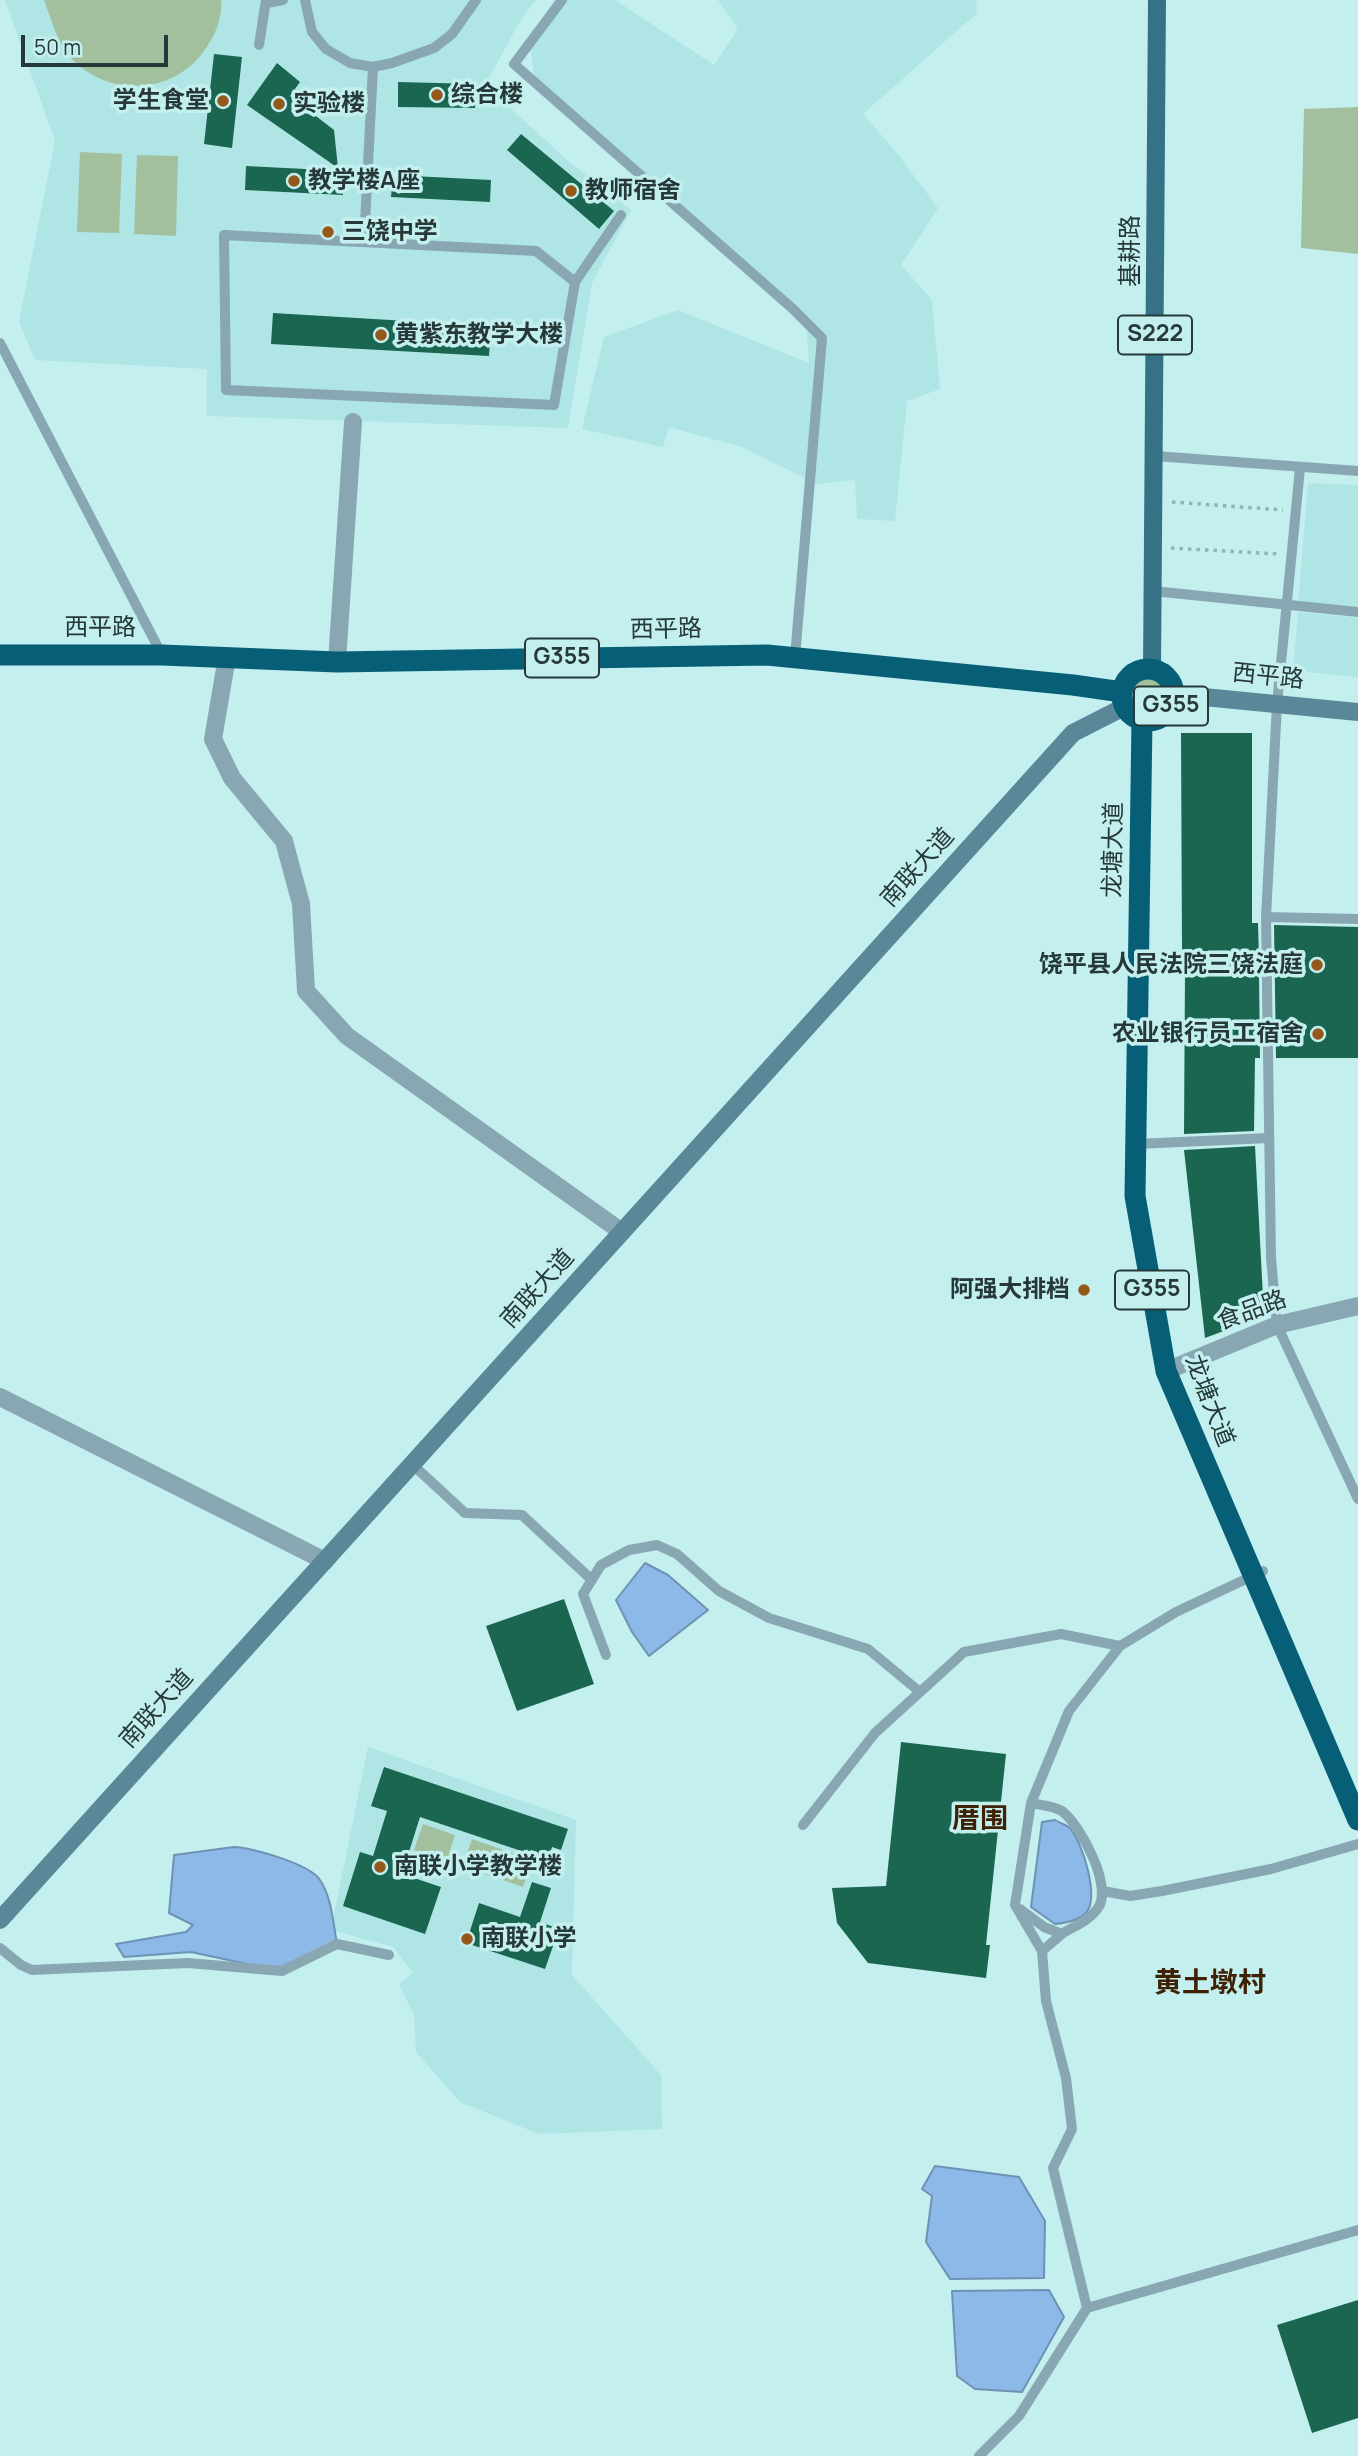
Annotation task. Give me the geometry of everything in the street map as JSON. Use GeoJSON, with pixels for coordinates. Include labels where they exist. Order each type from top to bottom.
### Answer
{"type":"FeatureCollection","features":[{"type":"Feature","properties":{"kind":"highway","name":"西平路"},"geometry":{"type":"LineString","coordinates":[[0,655],[162,655],[337,662],[767,655],[1073,685],[1123,700]]}},
{"type":"Feature","properties":{"kind":"highway","name":"G355"},"geometry":{"type":"LineString","coordinates":[[1152,670],[1166,677],[1173,694],[1167,712],[1147,721],[1135,718],[1123,700],[1124,684],[1136,672],[1152,670]]}},
{"type":"Feature","properties":{"kind":"highway","name":"龙塘大道"},"geometry":{"type":"LineString","coordinates":[[1147,721],[1140,1144],[1143,1195],[1171,1369],[1358,1793]]}},
{"type":"Feature","properties":{"kind":"highway","name":"龙塘大道"},"geometry":{"type":"LineString","coordinates":[[1259,1573],[1358,1820]]}},
{"type":"Feature","properties":{"kind":"main road","name":"基耕路"},"geometry":{"type":"LineString","coordinates":[[1152,670],[1157,0]]}},
{"type":"Feature","properties":{"kind":"street"},"geometry":{"type":"LineString","coordinates":[[337,662],[353,422]]}},
{"type":"Feature","properties":{"kind":"street"},"geometry":{"type":"LineString","coordinates":[[227,657],[213,739],[232,778],[284,841],[301,904],[306,991],[347,1035],[622,1232]]}},
{"type":"Feature","properties":{"kind":"street","name":"西平路"},"geometry":{"type":"LineString","coordinates":[[1173,694],[1358,712]]}},
{"type":"Feature","properties":{"kind":"street","name":"南联大道"},"geometry":{"type":"LineString","coordinates":[[0,1920],[1073,733],[1123,700]]}},
{"type":"Feature","properties":{"kind":"street","name":"食品路"},"geometry":{"type":"LineString","coordinates":[[1171,1369],[1277,1325],[1358,1306]]}},
{"type":"Feature","properties":{"kind":"street"},"geometry":{"type":"LineString","coordinates":[[0,1397],[325,1561]]}},
{"type":"Feature","properties":{"kind":"lane"},"geometry":{"type":"LineString","coordinates":[[259,45],[266,1],[282,0]]}},
{"type":"Feature","properties":{"kind":"lane"},"geometry":{"type":"LineString","coordinates":[[305,0],[312,32],[326,50],[350,63],[373,67],[434,48],[453,34],[476,0]]}},
{"type":"Feature","properties":{"kind":"lane"},"geometry":{"type":"LineString","coordinates":[[562,0],[514,64],[793,309],[821,338],[795,657]]}},
{"type":"Feature","properties":{"kind":"lane"},"geometry":{"type":"LineString","coordinates":[[364,242],[373,67]]}},
{"type":"Feature","properties":{"kind":"lane"},"geometry":{"type":"LineString","coordinates":[[575,282],[536,250],[224,235],[226,390],[554,405],[575,282],[621,215]]}},
{"type":"Feature","properties":{"kind":"lane"},"geometry":{"type":"LineString","coordinates":[[0,343],[162,655]]}},
{"type":"Feature","properties":{"kind":"lane"},"geometry":{"type":"LineString","coordinates":[[353,422],[355,398]]}},
{"type":"Feature","properties":{"kind":"lane"},"geometry":{"type":"LineString","coordinates":[[1155,456],[1358,471]]}},
{"type":"Feature","properties":{"kind":"lane"},"geometry":{"type":"LineString","coordinates":[[1300,468],[1277,704],[1266,917],[1271,1258],[1277,1325],[1358,1499]]}},
{"type":"Feature","properties":{"kind":"lane"},"geometry":{"type":"LineString","coordinates":[[1153,591],[1358,612]]}},
{"type":"Feature","properties":{"kind":"lane"},"geometry":{"type":"LineString","coordinates":[[1266,917],[1358,919]]}},
{"type":"Feature","properties":{"kind":"lane"},"geometry":{"type":"LineString","coordinates":[[1143,965],[1266,965]]}},
{"type":"Feature","properties":{"kind":"lane"},"geometry":{"type":"LineString","coordinates":[[1140,1144],[1269,1138]]}},
{"type":"Feature","properties":{"kind":"lane"},"geometry":{"type":"LineString","coordinates":[[412,1464],[465,1513],[522,1515],[592,1580]]}},
{"type":"Feature","properties":{"kind":"lane"},"geometry":{"type":"LineString","coordinates":[[606,1655],[583,1594],[601,1566],[629,1550],[657,1545],[677,1554],[719,1591],[769,1618],[867,1649],[920,1692]]}},
{"type":"Feature","properties":{"kind":"lane"},"geometry":{"type":"LineString","coordinates":[[1087,2308],[1053,2168],[1072,2129],[1066,2078],[1046,2001],[1042,1951],[1015,1905],[1031,1803],[1069,1711],[1120,1646],[1176,1612],[1259,1573]]}},
{"type":"Feature","properties":{"kind":"lane"},"geometry":{"type":"LineString","coordinates":[[803,1825],[875,1733],[964,1652],[1061,1634],[1120,1646]]}},
{"type":"Feature","properties":{"kind":"lane"},"geometry":{"type":"LineString","coordinates":[[1031,1803],[1059,1809],[1071,1819],[1091,1851],[1103,1891],[1100,1906],[1092,1915],[1062,1934],[1042,1951]]}},
{"type":"Feature","properties":{"kind":"lane"},"geometry":{"type":"LineString","coordinates":[[1103,1891],[1130,1896],[1163,1891],[1272,1869],[1358,1844]]}},
{"type":"Feature","properties":{"kind":"lane"},"geometry":{"type":"LineString","coordinates":[[1015,1905],[1044,1927],[1062,1934]]}},
{"type":"Feature","properties":{"kind":"lane"},"geometry":{"type":"LineString","coordinates":[[0,1948],[21,1965],[32,1970],[188,1963],[282,1971],[337,1944],[389,1955]]}},
{"type":"Feature","properties":{"kind":"lane"},"geometry":{"type":"LineString","coordinates":[[979,2456],[1020,2416],[1087,2308],[1358,2230]]}},
{"type":"Feature","properties":{"kind":"path"},"geometry":{"type":"LineString","coordinates":[[1154,501],[1295,511]]}},
{"type":"Feature","properties":{"kind":"path"},"geometry":{"type":"LineString","coordinates":[[1154,547],[1291,554]]}},
{"type":"Feature","properties":{"kind":"shaded area","name":"三饶中学"},"geometry":{"type":"Polygon","coordinates":[[[5,0],[536,0],[520,21],[485,85],[566,159],[631,210],[592,283],[568,428],[207,416],[207,369],[35,360],[19,322],[55,141],[5,0]]]}},
{"type":"Feature","properties":{"kind":"shaded area"},"geometry":{"type":"Polygon","coordinates":[[[554,0],[615,0],[714,65],[738,29],[718,0],[976,0],[977,13],[863,114],[938,208],[901,265],[932,300],[940,389],[907,401],[895,521],[857,519],[855,480],[817,484],[742,447],[669,427],[663,447],[582,429],[604,337],[678,310],[809,363],[806,322],[534,77],[530,44],[554,0]]]}},
{"type":"Feature","properties":{"kind":"shaded area"},"geometry":{"type":"Polygon","coordinates":[[[1308,483],[1358,485],[1358,609],[1298,604],[1308,483]]]}},
{"type":"Feature","properties":{"kind":"shaded area"},"geometry":{"type":"Polygon","coordinates":[[[1298,612],[1358,618],[1358,677],[1293,671],[1298,612]]]}},
{"type":"Feature","properties":{"kind":"shaded area"},"geometry":{"type":"Polygon","coordinates":[[[645,1563],[668,1575],[708,1610],[649,1656],[632,1632],[616,1600],[645,1563]]]}},
{"type":"Feature","properties":{"kind":"shaded area","name":"南联小学"},"geometry":{"type":"Polygon","coordinates":[[[368,1747],[576,1820],[572,1975],[661,2075],[662,2129],[539,2134],[460,2102],[416,2052],[414,2015],[399,1984],[413,1973],[393,1947],[331,1930],[368,1747]]]}},
{"type":"Feature","properties":{"kind":"shaded area"},"geometry":{"type":"Polygon","coordinates":[[[1055,1820],[1070,1828],[1080,1845],[1088,1870],[1091,1895],[1090,1905],[1083,1916],[1055,1924],[1031,1907],[1042,1822],[1055,1820]]]}},
{"type":"Feature","properties":{"kind":"shaded area"},"geometry":{"type":"Polygon","coordinates":[[[234,1847],[280,1858],[314,1874],[327,1895],[337,1944],[280,1971],[191,1952],[124,1957],[116,1944],[186,1932],[193,1925],[169,1913],[174,1855],[234,1847]]]}},
{"type":"Feature","properties":{"kind":"shaded area"},"geometry":{"type":"Polygon","coordinates":[[[935,2166],[1019,2177],[1045,2221],[1044,2278],[950,2279],[926,2242],[932,2196],[922,2189],[935,2166]]]}},
{"type":"Feature","properties":{"kind":"shaded area"},"geometry":{"type":"Polygon","coordinates":[[[1049,2290],[1064,2317],[1022,2392],[975,2389],[957,2376],[952,2291],[1049,2290]]]}},
{"type":"Feature","properties":{"kind":"green space"},"geometry":{"type":"Polygon","coordinates":[[[44,0],[221,0],[221,6],[214,35],[196,61],[181,73],[164,81],[127,86],[91,74],[69,56],[60,41],[44,0]]]}},
{"type":"Feature","properties":{"kind":"green space"},"geometry":{"type":"Polygon","coordinates":[[[1358,107],[1358,254],[1301,248],[1304,109],[1358,107]]]}},
{"type":"Feature","properties":{"kind":"green space"},"geometry":{"type":"Polygon","coordinates":[[[80,152],[122,154],[119,233],[77,232],[80,152]]]}},
{"type":"Feature","properties":{"kind":"green space"},"geometry":{"type":"Polygon","coordinates":[[[137,155],[178,156],[176,236],[134,234],[137,155]]]}},
{"type":"Feature","properties":{"kind":"green space"},"geometry":{"type":"Polygon","coordinates":[[[1148,675],[1162,680],[1167,694],[1162,708],[1148,713],[1134,708],[1129,694],[1134,680],[1148,675]]]}},
{"type":"Feature","properties":{"kind":"green space"},"geometry":{"type":"Polygon","coordinates":[[[423,1824],[455,1835],[447,1860],[414,1850],[423,1824]]]}},
{"type":"Feature","properties":{"kind":"green space"},"geometry":{"type":"Polygon","coordinates":[[[472,1839],[532,1860],[523,1887],[463,1866],[472,1839]]]}},
{"type":"Feature","properties":{"kind":"building","name":"学生食堂"},"geometry":{"type":"Polygon","coordinates":[[[214,54],[242,57],[232,148],[204,144],[214,54]]]}},
{"type":"Feature","properties":{"kind":"building","name":"实验楼"},"geometry":{"type":"Polygon","coordinates":[[[277,63],[300,82],[290,96],[334,130],[338,168],[247,105],[277,63]]]}},
{"type":"Feature","properties":{"kind":"building","name":"综合楼"},"geometry":{"type":"Polygon","coordinates":[[[398,82],[476,84],[475,108],[398,107],[398,82]]]}},
{"type":"Feature","properties":{"kind":"building","name":"教师宿舍"},"geometry":{"type":"Polygon","coordinates":[[[521,134],[614,211],[599,229],[507,150],[521,134]]]}},
{"type":"Feature","properties":{"kind":"building","name":"教学楼A座"},"geometry":{"type":"Polygon","coordinates":[[[246,166],[344,171],[343,195],[245,190],[246,166]]]}},
{"type":"Feature","properties":{"kind":"building"},"geometry":{"type":"Polygon","coordinates":[[[393,175],[491,180],[490,202],[391,197],[393,175]]]}},
{"type":"Feature","properties":{"kind":"building","name":"黄紫东教学大楼"},"geometry":{"type":"Polygon","coordinates":[[[273,313],[491,326],[489,356],[271,344],[273,313]]]}},
{"type":"Feature","properties":{"kind":"building"},"geometry":{"type":"Polygon","coordinates":[[[1181,733],[1252,733],[1252,923],[1258,923],[1259,957],[1185,957],[1185,950],[1182,950],[1181,733]]]}},
{"type":"Feature","properties":{"kind":"building"},"geometry":{"type":"Polygon","coordinates":[[[1274,925],[1358,927],[1358,1058],[1276,1058],[1274,925]]]}},
{"type":"Feature","properties":{"kind":"building"},"geometry":{"type":"Polygon","coordinates":[[[1185,973],[1259,973],[1260,1058],[1255,1058],[1254,1131],[1184,1134],[1185,973]]]}},
{"type":"Feature","properties":{"kind":"building"},"geometry":{"type":"Polygon","coordinates":[[[1255,1146],[1264,1316],[1205,1338],[1184,1150],[1255,1146]]]}},
{"type":"Feature","properties":{"kind":"building"},"geometry":{"type":"Polygon","coordinates":[[[564,1599],[594,1684],[517,1711],[486,1626],[564,1599]]]}},
{"type":"Feature","properties":{"kind":"building"},"geometry":{"type":"Polygon","coordinates":[[[901,1742],[1006,1754],[986,1945],[990,1945],[986,1978],[868,1963],[837,1923],[832,1888],[886,1886],[901,1742]]]}},
{"type":"Feature","properties":{"kind":"building","name":"南联小学教学楼"},"geometry":{"type":"Polygon","coordinates":[[[384,1767],[568,1829],[561,1850],[552,1847],[548,1860],[420,1817],[402,1874],[441,1887],[425,1934],[343,1906],[360,1852],[373,1856],[387,1811],[371,1806],[384,1767]]]}},
{"type":"Feature","properties":{"kind":"building"},"geometry":{"type":"Polygon","coordinates":[[[532,1882],[551,1888],[540,1922],[559,1929],[545,1969],[466,1943],[479,1903],[520,1917],[532,1882]]]}},
{"type":"Feature","properties":{"kind":"building"},"geometry":{"type":"Polygon","coordinates":[[[1358,2300],[1358,2418],[1312,2433],[1277,2325],[1358,2300]]]}},
{"type":"Feature","properties":{"kind":"place","name":"综合楼"},"geometry":{"type":"Point","coordinates":[437,95]}},
{"type":"Feature","properties":{"kind":"place","name":"学生食堂"},"geometry":{"type":"Point","coordinates":[223,101]}},
{"type":"Feature","properties":{"kind":"place","name":"实验楼"},"geometry":{"type":"Point","coordinates":[279,104]}},
{"type":"Feature","properties":{"kind":"place","name":"教学楼A座"},"geometry":{"type":"Point","coordinates":[294,181]}},
{"type":"Feature","properties":{"kind":"place","name":"教师宿舍"},"geometry":{"type":"Point","coordinates":[571,191]}},
{"type":"Feature","properties":{"kind":"place","name":"三饶中学"},"geometry":{"type":"Point","coordinates":[328,232]}},
{"type":"Feature","properties":{"kind":"place","name":"黄紫东教学大楼"},"geometry":{"type":"Point","coordinates":[381,335]}},
{"type":"Feature","properties":{"kind":"place","name":"饶平县人民法院三饶法庭"},"geometry":{"type":"Point","coordinates":[1317,965]}},
{"type":"Feature","properties":{"kind":"place","name":"农业银行员工宿舍"},"geometry":{"type":"Point","coordinates":[1318,1034]}},
{"type":"Feature","properties":{"kind":"place","name":"阿强大排档"},"geometry":{"type":"Point","coordinates":[1084,1290]}},
{"type":"Feature","properties":{"kind":"place","name":"南联小学教学楼"},"geometry":{"type":"Point","coordinates":[380,1867]}},
{"type":"Feature","properties":{"kind":"place","name":"南联小学"},"geometry":{"type":"Point","coordinates":[467,1939]}},
{"type":"Feature","properties":{"kind":"district","name":"厝围"},"geometry":{"type":"Point","coordinates":[980,1820]}},
{"type":"Feature","properties":{"kind":"district","name":"黄土墩村"},"geometry":{"type":"Point","coordinates":[1210,1984]}}]}
